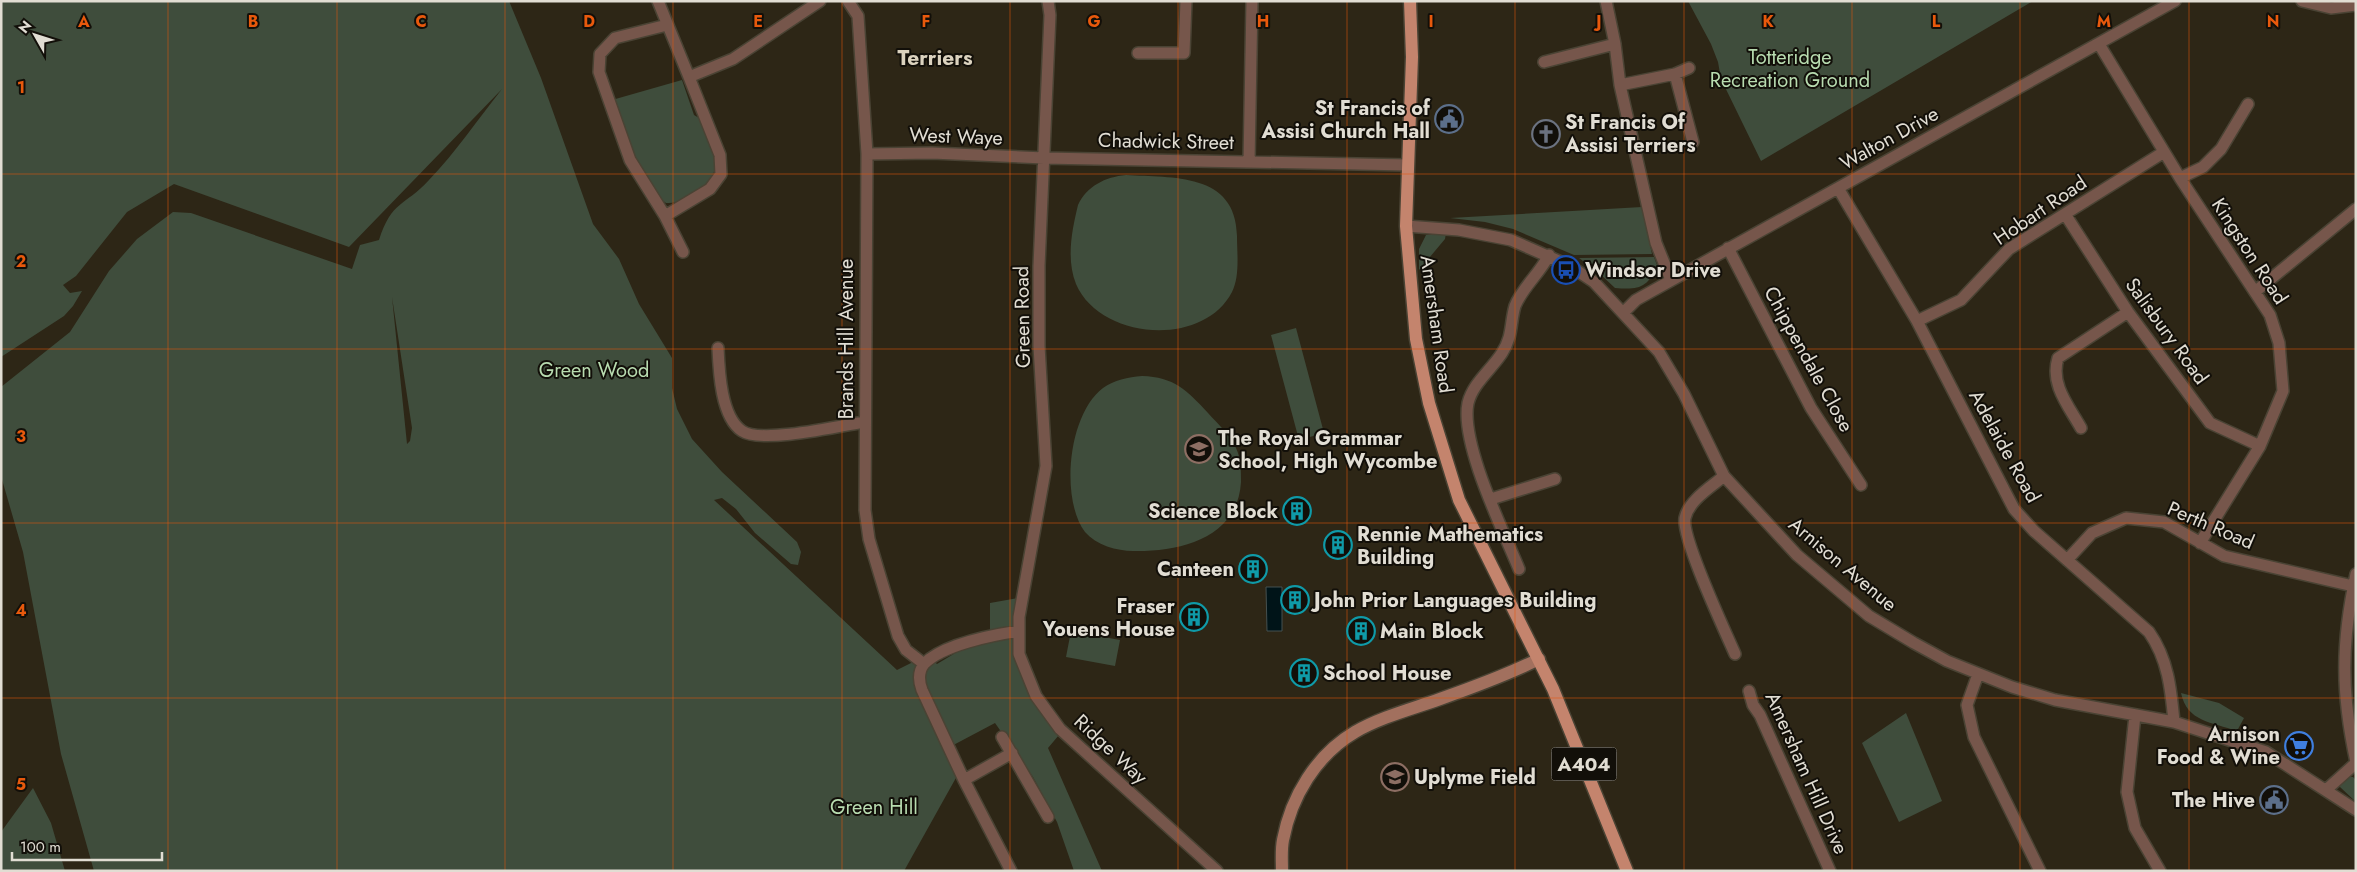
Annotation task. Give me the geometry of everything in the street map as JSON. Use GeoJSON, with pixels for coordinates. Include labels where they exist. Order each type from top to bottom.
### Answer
{"type":"FeatureCollection","features":[{"type":"Feature","properties":{"kind":"main road","name":"Amersham Road"},"geometry":{"type":"LineString","coordinates":[[1410,1],[1412,57],[1406,226],[1416,339],[1429,403],[1459,500],[1508,601],[1539,659]]}},
{"type":"Feature","properties":{"kind":"main road","name":"A404"},"geometry":{"type":"LineString","coordinates":[[1539,659],[1627,871]]}},
{"type":"Feature","properties":{"kind":"street"},"geometry":{"type":"LineString","coordinates":[[658,1],[720,155],[720,174],[710,189],[665,216]]}},
{"type":"Feature","properties":{"kind":"street"},"geometry":{"type":"LineString","coordinates":[[689,77],[733,59],[820,1]]}},
{"type":"Feature","properties":{"kind":"street","name":"Brands Hill Avenue"},"geometry":{"type":"LineString","coordinates":[[848,1],[858,16],[867,154],[865,510],[869,539],[898,636],[906,650],[924,664]]}},
{"type":"Feature","properties":{"kind":"street","name":"Green Road"},"geometry":{"type":"LineString","coordinates":[[1019,631],[1046,466],[1039,346],[1039,266],[1050,15],[1048,1]]}},
{"type":"Feature","properties":{"kind":"street"},"geometry":{"type":"LineString","coordinates":[[1138,53],[1184,53],[1186,1]]}},
{"type":"Feature","properties":{"kind":"street"},"geometry":{"type":"LineString","coordinates":[[1249,162],[1252,1]]}},
{"type":"Feature","properties":{"kind":"street"},"geometry":{"type":"LineString","coordinates":[[1606,1],[1615,44],[1620,85],[1656,244],[1671,280]]}},
{"type":"Feature","properties":{"kind":"street","name":"Walton Drive"},"geometry":{"type":"LineString","coordinates":[[1624,312],[1636,300],[1671,280],[2175,1]]}},
{"type":"Feature","properties":{"kind":"street"},"geometry":{"type":"LineString","coordinates":[[2302,1],[2331,8],[2356,5]]}},
{"type":"Feature","properties":{"kind":"street"},"geometry":{"type":"LineString","coordinates":[[668,25],[615,38],[600,54],[599,72],[630,160],[665,216],[683,252]]}},
{"type":"Feature","properties":{"kind":"street"},"geometry":{"type":"LineString","coordinates":[[1544,62],[1615,44]]}},
{"type":"Feature","properties":{"kind":"street","name":"Kingston Road"},"geometry":{"type":"LineString","coordinates":[[2099,44],[2180,178],[2256,291],[2270,315],[2279,343],[2283,391],[2260,446],[2200,543]]}},
{"type":"Feature","properties":{"kind":"street"},"geometry":{"type":"LineString","coordinates":[[1620,85],[1675,74],[1689,68]]}},
{"type":"Feature","properties":{"kind":"street"},"geometry":{"type":"LineString","coordinates":[[1675,74],[1693,142]]}},
{"type":"Feature","properties":{"kind":"street"},"geometry":{"type":"LineString","coordinates":[[2180,178],[2203,167],[2221,149],[2248,104]]}},
{"type":"Feature","properties":{"kind":"street","name":"Hobart Road"},"geometry":{"type":"LineString","coordinates":[[1917,321],[1961,300],[2009,248],[2164,152]]}},
{"type":"Feature","properties":{"kind":"street","name":"West Waye"},"geometry":{"type":"LineString","coordinates":[[867,154],[932,153],[1044,158]]}},
{"type":"Feature","properties":{"kind":"street","name":"Chadwick Street"},"geometry":{"type":"LineString","coordinates":[[1044,158],[1408,164]]}},
{"type":"Feature","properties":{"kind":"street","name":"Adelaide Road"},"geometry":{"type":"LineString","coordinates":[[1838,188],[1917,321],[2014,509],[2034,531],[2149,632],[2160,647],[2171,682],[2174,722]]}},
{"type":"Feature","properties":{"kind":"street","name":"Salisbury Road"},"geometry":{"type":"LineString","coordinates":[[2065,214],[2128,312],[2210,423],[2260,446]]}},
{"type":"Feature","properties":{"kind":"street"},"geometry":{"type":"LineString","coordinates":[[2256,291],[2353,214]]}},
{"type":"Feature","properties":{"kind":"street","name":"Arnison Avenue"},"geometry":{"type":"LineString","coordinates":[[1406,226],[1480,232],[1510,240],[1549,255],[1594,282],[1624,312],[1659,352],[1684,394],[1724,476],[1798,555],[1869,616],[1947,661],[1978,674],[2055,700],[2174,722],[2266,752],[2356,810]]}},
{"type":"Feature","properties":{"kind":"street","name":"Chippendale Close"},"geometry":{"type":"LineString","coordinates":[[1728,248],[1811,408],[1861,485]]}},
{"type":"Feature","properties":{"kind":"street"},"geometry":{"type":"LineString","coordinates":[[1519,569],[1491,499],[1469,432],[1468,403],[1474,389],[1502,353],[1510,338],[1515,306],[1549,255]]}},
{"type":"Feature","properties":{"kind":"street"},"geometry":{"type":"LineString","coordinates":[[2081,428],[2057,384],[2054,371],[2058,358],[2128,312]]}},
{"type":"Feature","properties":{"kind":"street"},"geometry":{"type":"LineString","coordinates":[[718,348],[719,376],[728,415],[742,431],[763,436],[864,422]]}},
{"type":"Feature","properties":{"kind":"street"},"geometry":{"type":"LineString","coordinates":[[1724,476],[1701,495],[1685,518],[1686,532],[1735,654]]}},
{"type":"Feature","properties":{"kind":"street"},"geometry":{"type":"LineString","coordinates":[[1491,499],[1555,479]]}},
{"type":"Feature","properties":{"kind":"street","name":"Perth Road"},"geometry":{"type":"LineString","coordinates":[[2067,560],[2092,533],[2126,518],[2164,522],[2224,556],[2353,586]]}},
{"type":"Feature","properties":{"kind":"street"},"geometry":{"type":"LineString","coordinates":[[2326,790],[2356,763],[2344,654],[2356,574]]}},
{"type":"Feature","properties":{"kind":"street"},"geometry":{"type":"LineString","coordinates":[[1012,871],[964,780],[919,684],[924,664],[938,655],[963,644],[1019,631]]}},
{"type":"Feature","properties":{"kind":"street","name":"Ridge Way"},"geometry":{"type":"LineString","coordinates":[[1019,631],[1019,654],[1036,696],[1046,712],[1077,744],[1217,871]]}},
{"type":"Feature","properties":{"kind":"street"},"geometry":{"type":"LineString","coordinates":[[1282,871],[1282,842],[1296,798],[1312,771],[1344,740],[1381,720],[1506,675],[1539,659]]}},
{"type":"Feature","properties":{"kind":"street"},"geometry":{"type":"LineString","coordinates":[[1978,674],[1967,705],[1967,712],[1974,736],[2040,871]]}},
{"type":"Feature","properties":{"kind":"street","name":"Amersham Hill Drive"},"geometry":{"type":"LineString","coordinates":[[1750,690],[1753,705],[1760,715],[1830,871]]}},
{"type":"Feature","properties":{"kind":"street"},"geometry":{"type":"LineString","coordinates":[[2135,714],[2127,792],[2135,828],[2160,871]]}},
{"type":"Feature","properties":{"kind":"street"},"geometry":{"type":"LineString","coordinates":[[1002,737],[1048,818]]}},
{"type":"Feature","properties":{"kind":"street"},"geometry":{"type":"LineString","coordinates":[[964,780],[1012,753]]}},
{"type":"Feature","properties":{"kind":"green space"},"geometry":{"type":"Polygon","coordinates":[[[1,1],[509,1],[541,78],[593,224],[619,259],[639,304],[672,358],[672,388],[677,409],[692,439],[722,472],[797,542],[801,552],[798,565],[791,564],[755,533],[736,509],[722,498],[714,500],[897,670],[927,655],[937,664],[990,632],[990,603],[1018,598],[1015,661],[1031,697],[1059,735],[1048,748],[1102,871],[1074,871],[1057,822],[1033,777],[995,723],[944,750],[957,776],[904,871],[94,871],[61,754],[23,552],[1,476],[1,387],[70,332],[109,271],[137,239],[173,212],[191,213],[352,269],[360,245],[379,240],[384,227],[394,211],[420,189],[439,169],[502,89],[349,247],[174,184],[127,212],[76,276],[63,285],[70,293],[82,291],[64,316],[1,357],[1,1]],[[392,297],[407,444],[410,441],[412,428],[392,297]]]}},
{"type":"Feature","properties":{"kind":"green space","name":"Totteridge Recreation Ground"},"geometry":{"type":"Polygon","coordinates":[[[1688,1],[2033,1],[1761,161],[1721,79],[1718,62],[1711,44],[1688,1]]]}},
{"type":"Feature","properties":{"kind":"green space"},"geometry":{"type":"Polygon","coordinates":[[[682,80],[694,115],[699,118],[713,148],[715,167],[712,176],[706,184],[681,200],[674,203],[666,203],[657,196],[641,171],[612,100],[682,80]]]}},
{"type":"Feature","properties":{"kind":"green space"},"geometry":{"type":"Polygon","coordinates":[[[1126,175],[1181,179],[1198,183],[1214,189],[1226,200],[1234,215],[1238,257],[1235,286],[1218,310],[1199,322],[1176,329],[1152,330],[1128,326],[1106,317],[1088,303],[1076,284],[1071,265],[1071,255],[1072,234],[1078,205],[1086,193],[1104,180],[1126,175]]]}},
{"type":"Feature","properties":{"kind":"green space"},"geometry":{"type":"Polygon","coordinates":[[[1642,207],[1652,254],[1574,255],[1513,229],[1485,222],[1450,218],[1642,207]]]}},
{"type":"Feature","properties":{"kind":"green space"},"geometry":{"type":"Polygon","coordinates":[[[1446,233],[1445,239],[1419,270],[1419,249],[1426,235],[1446,233]]]}},
{"type":"Feature","properties":{"kind":"green space"},"geometry":{"type":"Polygon","coordinates":[[[1654,257],[1657,265],[1654,273],[1646,283],[1636,288],[1615,288],[1579,258],[1654,257]]]}},
{"type":"Feature","properties":{"kind":"green space"},"geometry":{"type":"Polygon","coordinates":[[[1296,328],[1324,433],[1299,440],[1271,335],[1296,328]]]}},
{"type":"Feature","properties":{"kind":"green space"},"geometry":{"type":"Polygon","coordinates":[[[1142,376],[1163,379],[1179,386],[1200,405],[1227,434],[1236,448],[1240,460],[1241,482],[1237,501],[1229,517],[1218,529],[1204,538],[1169,549],[1127,551],[1101,544],[1085,532],[1077,517],[1072,499],[1070,479],[1075,436],[1091,400],[1103,388],[1116,381],[1142,376]]]}},
{"type":"Feature","properties":{"kind":"green space"},"geometry":{"type":"Polygon","coordinates":[[[1071,631],[1120,640],[1115,666],[1066,657],[1071,631]]]}},
{"type":"Feature","properties":{"kind":"green space"},"geometry":{"type":"Polygon","coordinates":[[[2181,693],[2219,703],[2244,718],[2237,731],[2202,720],[2189,710],[2184,703],[2181,693]]]}},
{"type":"Feature","properties":{"kind":"green space"},"geometry":{"type":"Polygon","coordinates":[[[1906,713],[1942,801],[1899,822],[1862,743],[1906,713]]]}},
{"type":"Feature","properties":{"kind":"green space"},"geometry":{"type":"Polygon","coordinates":[[[2346,777],[2353,777],[2356,780],[2356,802],[2340,787],[2339,784],[2346,777]]]}},
{"type":"Feature","properties":{"kind":"green space"},"geometry":{"type":"Polygon","coordinates":[[[33,788],[51,823],[65,871],[1,871],[1,832],[33,788]]]}},
{"type":"Feature","properties":{"kind":"shaded area"},"geometry":{"type":"Polygon","coordinates":[[[1266,587],[1282,587],[1282,631],[1267,631],[1266,587]]]}},
{"type":"Feature","properties":{"kind":"place","name":"St Francis of Assisi Church Hall"},"geometry":{"type":"Point","coordinates":[1449,119]}},
{"type":"Feature","properties":{"kind":"place","name":"St Francis Of Assisi Terriers"},"geometry":{"type":"Point","coordinates":[1546,134]}},
{"type":"Feature","properties":{"kind":"place","name":"Windsor Drive"},"geometry":{"type":"Point","coordinates":[1566,270]}},
{"type":"Feature","properties":{"kind":"place","name":"The Royal Grammar School, High Wycombe"},"geometry":{"type":"Point","coordinates":[1199,449]}},
{"type":"Feature","properties":{"kind":"place","name":"Science Block"},"geometry":{"type":"Point","coordinates":[1297,511]}},
{"type":"Feature","properties":{"kind":"place","name":"Rennie Mathematics Building"},"geometry":{"type":"Point","coordinates":[1338,545]}},
{"type":"Feature","properties":{"kind":"place","name":"Canteen"},"geometry":{"type":"Point","coordinates":[1253,569]}},
{"type":"Feature","properties":{"kind":"place","name":"John Prior Languages Building"},"geometry":{"type":"Point","coordinates":[1295,600]}},
{"type":"Feature","properties":{"kind":"place","name":"Fraser Youens House"},"geometry":{"type":"Point","coordinates":[1194,617]}},
{"type":"Feature","properties":{"kind":"place","name":"Main Block"},"geometry":{"type":"Point","coordinates":[1361,631]}},
{"type":"Feature","properties":{"kind":"place","name":"School House"},"geometry":{"type":"Point","coordinates":[1304,673]}},
{"type":"Feature","properties":{"kind":"place","name":"Arnison Food & Wine"},"geometry":{"type":"Point","coordinates":[2299,746]}},
{"type":"Feature","properties":{"kind":"place","name":"Uplyme Field"},"geometry":{"type":"Point","coordinates":[1395,777]}},
{"type":"Feature","properties":{"kind":"place","name":"The Hive"},"geometry":{"type":"Point","coordinates":[2274,800]}},
{"type":"Feature","properties":{"kind":"district","name":"Terriers"},"geometry":{"type":"Point","coordinates":[935,58]}},
{"type":"Feature","properties":{"kind":"park label","name":"Green Wood"},"geometry":{"type":"Point","coordinates":[594,370]}},
{"type":"Feature","properties":{"kind":"park label","name":"Green Hill"},"geometry":{"type":"Point","coordinates":[874,807]}}]}
